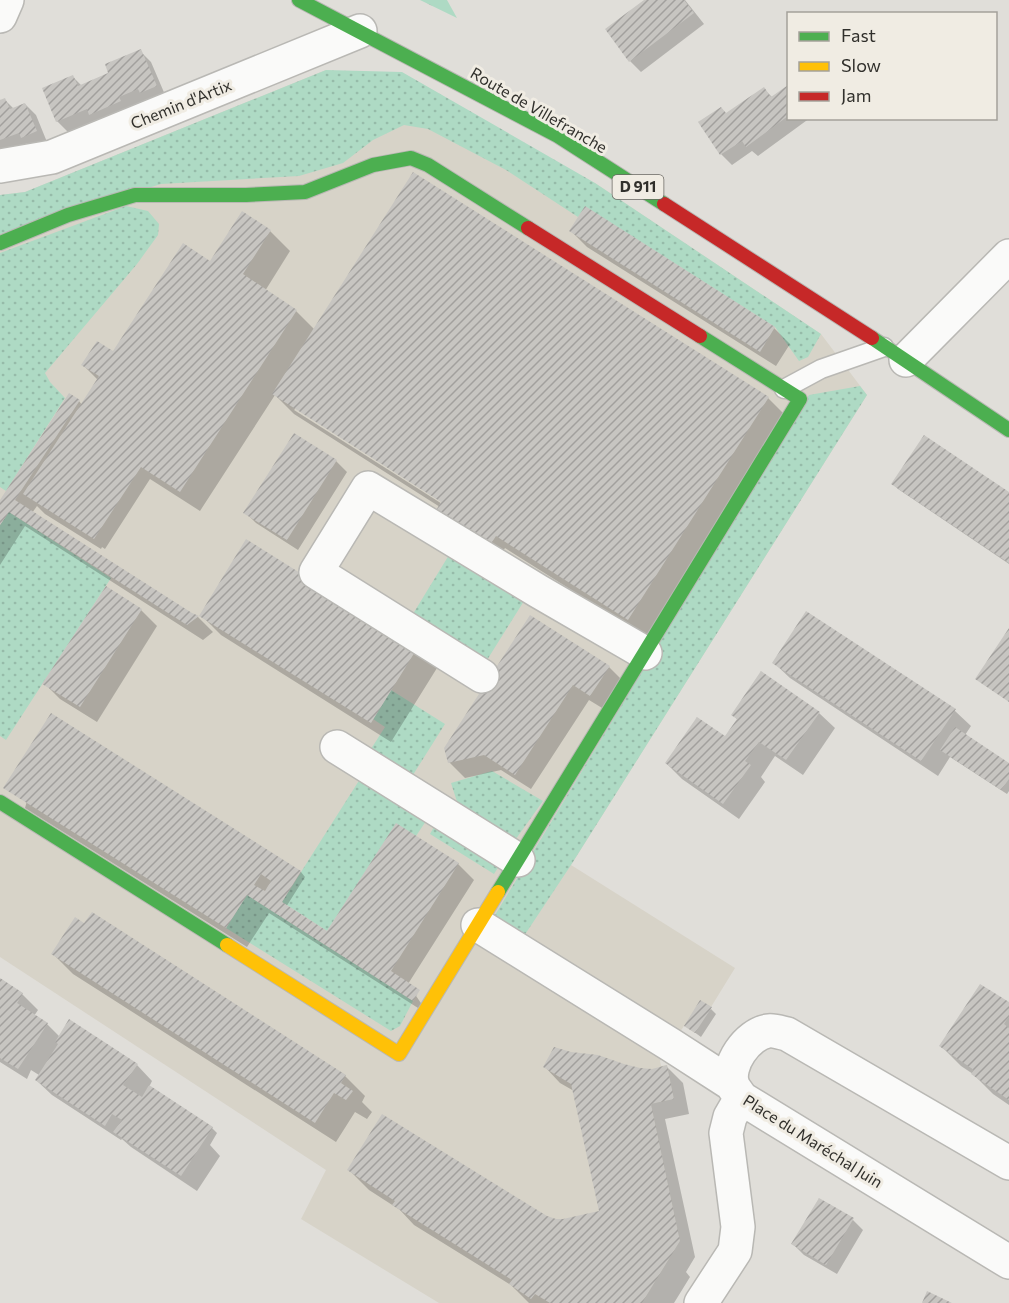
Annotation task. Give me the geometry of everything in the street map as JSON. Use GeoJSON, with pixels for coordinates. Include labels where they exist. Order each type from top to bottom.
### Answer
{"type":"FeatureCollection","features":[{"type":"Feature","properties":{"kind":"street"},"geometry":{"type":"LineString","coordinates":[[0,16],[7,0]]}},
{"type":"Feature","properties":{"kind":"street","name":"Route de Villefranche"},"geometry":{"type":"LineString","coordinates":[[299,0],[558,136],[895,354]]}},
{"type":"Feature","properties":{"kind":"street","name":"Chemin d'Artix"},"geometry":{"type":"LineString","coordinates":[[0,166],[52,157],[360,31]]}},
{"type":"Feature","properties":{"kind":"street"},"geometry":{"type":"LineString","coordinates":[[0,243],[68,215],[135,195],[246,195],[305,192],[373,165],[411,158],[428,165],[800,399],[399,1054],[0,802]]}},
{"type":"Feature","properties":{"kind":"street"},"geometry":{"type":"LineString","coordinates":[[895,354],[1009,256]]}},
{"type":"Feature","properties":{"kind":"street","name":"D 911"},"geometry":{"type":"LineString","coordinates":[[895,354],[1009,430]]}},
{"type":"Feature","properties":{"kind":"street"},"geometry":{"type":"LineString","coordinates":[[482,676],[316,572],[368,488],[645,653]]}},
{"type":"Feature","properties":{"kind":"street"},"geometry":{"type":"LineString","coordinates":[[337,747],[518,861]]}},
{"type":"Feature","properties":{"kind":"street"},"geometry":{"type":"LineString","coordinates":[[478,925],[671,1045],[737,1091],[726,1133],[738,1227],[735,1251],[701,1303]]}},
{"type":"Feature","properties":{"kind":"street","name":"Place du Maréchal Juin"},"geometry":{"type":"LineString","coordinates":[[1009,1163],[787,1034],[769,1030],[753,1037],[740,1051],[732,1070],[737,1091],[1009,1262]]}},
{"type":"Feature","properties":{"kind":"lane"},"geometry":{"type":"LineString","coordinates":[[784,389],[821,369],[895,354]]}},
{"type":"Feature","properties":{"kind":"shaded area"},"geometry":{"type":"Polygon","coordinates":[[[326,70],[595,183],[821,334],[867,395],[571,865],[735,968],[695,1033],[684,1026],[660,1061],[661,1066],[667,1065],[674,1099],[651,1104],[680,1241],[642,1303],[439,1303],[301,1219],[326,1170],[0,957],[0,195],[25,192],[326,70]]]}},
{"type":"Feature","properties":{"kind":"green space"},"geometry":{"type":"Polygon","coordinates":[[[420,0],[447,0],[457,18],[420,0]]]}},
{"type":"Feature","properties":{"kind":"green space"},"geometry":{"type":"Polygon","coordinates":[[[326,70],[402,72],[595,183],[821,334],[808,357],[799,361],[775,327],[586,207],[578,217],[506,170],[428,129],[404,125],[373,140],[343,163],[299,176],[161,184],[0,234],[0,195],[25,192],[326,70]]]}},
{"type":"Feature","properties":{"kind":"green space"},"geometry":{"type":"Polygon","coordinates":[[[126,206],[148,211],[159,224],[158,235],[137,264],[45,373],[65,398],[6,491],[0,487],[0,253],[126,206]]]}},
{"type":"Feature","properties":{"kind":"green space"},"geometry":{"type":"Polygon","coordinates":[[[860,386],[867,395],[524,936],[495,915],[809,395],[860,386]]]}},
{"type":"Feature","properties":{"kind":"green space"},"geometry":{"type":"Polygon","coordinates":[[[9,512],[111,578],[6,740],[0,736],[0,525],[9,512]]]}},
{"type":"Feature","properties":{"kind":"green space"},"geometry":{"type":"Polygon","coordinates":[[[449,555],[524,601],[482,668],[408,622],[449,555]]]}},
{"type":"Feature","properties":{"kind":"green space"},"geometry":{"type":"Polygon","coordinates":[[[391,690],[445,724],[411,778],[369,752],[385,727],[373,719],[391,690]]]}},
{"type":"Feature","properties":{"kind":"green space"},"geometry":{"type":"Polygon","coordinates":[[[492,771],[543,801],[513,843],[461,814],[451,783],[492,771]]]}},
{"type":"Feature","properties":{"kind":"green space"},"geometry":{"type":"Polygon","coordinates":[[[360,779],[426,821],[416,836],[396,824],[327,931],[282,902],[360,779]]]}},
{"type":"Feature","properties":{"kind":"green space"},"geometry":{"type":"Polygon","coordinates":[[[435,825],[499,866],[494,874],[430,834],[435,825]]]}},
{"type":"Feature","properties":{"kind":"green space"},"geometry":{"type":"Polygon","coordinates":[[[247,895],[413,1001],[400,1026],[391,1031],[226,928],[247,895]]]}},
{"type":"Feature","properties":{"kind":"building"},"geometry":{"type":"Polygon","coordinates":[[[644,0],[684,0],[694,13],[629,62],[605,29],[644,0]]]}},
{"type":"Feature","properties":{"kind":"building"},"geometry":{"type":"Polygon","coordinates":[[[141,49],[157,86],[140,93],[138,89],[119,97],[121,101],[89,115],[87,109],[56,122],[42,88],[73,75],[78,86],[108,73],[105,64],[141,49]]]}},
{"type":"Feature","properties":{"kind":"building"},"geometry":{"type":"Polygon","coordinates":[[[787,86],[787,117],[746,147],[742,141],[720,155],[698,122],[721,107],[726,113],[764,87],[771,97],[787,86]]]}},
{"type":"Feature","properties":{"kind":"building"},"geometry":{"type":"Polygon","coordinates":[[[5,98],[10,109],[25,103],[37,131],[21,138],[19,133],[0,140],[0,100],[5,98]]]}},
{"type":"Feature","properties":{"kind":"building"},"geometry":{"type":"Polygon","coordinates":[[[413,172],[769,397],[628,620],[496,536],[483,556],[429,522],[441,502],[272,394],[413,172]]]}},
{"type":"Feature","properties":{"kind":"building"},"geometry":{"type":"Polygon","coordinates":[[[585,206],[775,327],[760,352],[569,231],[585,206]]]}},
{"type":"Feature","properties":{"kind":"building"},"geometry":{"type":"Polygon","coordinates":[[[242,211],[271,230],[243,274],[297,310],[180,492],[141,467],[94,539],[23,494],[99,376],[81,365],[97,341],[113,351],[183,243],[210,261],[242,211]]]}},
{"type":"Feature","properties":{"kind":"building"},"geometry":{"type":"Polygon","coordinates":[[[69,393],[80,400],[15,500],[199,616],[187,625],[9,512],[0,525],[0,500],[69,393]]]}},
{"type":"Feature","properties":{"kind":"building"},"geometry":{"type":"Polygon","coordinates":[[[294,433],[337,460],[287,540],[243,513],[294,433]]]}},
{"type":"Feature","properties":{"kind":"building"},"geometry":{"type":"Polygon","coordinates":[[[924,435],[1009,492],[1009,563],[891,484],[924,435]]]}},
{"type":"Feature","properties":{"kind":"building"},"geometry":{"type":"Polygon","coordinates":[[[246,539],[418,647],[371,723],[199,616],[246,539]]]}},
{"type":"Feature","properties":{"kind":"building"},"geometry":{"type":"Polygon","coordinates":[[[106,586],[142,609],[80,707],[42,684],[106,586]]]}},
{"type":"Feature","properties":{"kind":"building"},"geometry":{"type":"Polygon","coordinates":[[[806,611],[956,709],[921,761],[772,663],[806,611]]]}},
{"type":"Feature","properties":{"kind":"building"},"geometry":{"type":"Polygon","coordinates":[[[530,615],[610,666],[590,696],[573,685],[515,775],[484,755],[448,763],[444,748],[530,615]]]}},
{"type":"Feature","properties":{"kind":"building"},"geometry":{"type":"Polygon","coordinates":[[[1009,628],[1009,702],[975,679],[1009,628]]]}},
{"type":"Feature","properties":{"kind":"building"},"geometry":{"type":"Polygon","coordinates":[[[761,671],[820,712],[786,760],[759,742],[745,761],[751,765],[723,804],[665,763],[697,717],[725,736],[737,719],[731,715],[761,671]]]}},
{"type":"Feature","properties":{"kind":"building"},"geometry":{"type":"Polygon","coordinates":[[[51,713],[301,871],[282,902],[327,931],[396,823],[459,863],[391,971],[420,990],[413,1001],[247,895],[226,928],[3,788],[51,713]],[[261,874],[254,885],[265,891],[271,881],[261,874]]]}},
{"type":"Feature","properties":{"kind":"building"},"geometry":{"type":"Polygon","coordinates":[[[955,727],[1009,763],[1009,779],[1001,790],[940,750],[955,727]]]}},
{"type":"Feature","properties":{"kind":"building"},"geometry":{"type":"Polygon","coordinates":[[[92,912],[346,1075],[341,1083],[353,1091],[346,1100],[334,1093],[315,1123],[51,954],[75,917],[84,923],[92,912]]]}},
{"type":"Feature","properties":{"kind":"building"},"geometry":{"type":"Polygon","coordinates":[[[0,978],[23,993],[17,1003],[48,1023],[18,1069],[0,1058],[0,978]]]}},
{"type":"Feature","properties":{"kind":"building"},"geometry":{"type":"Polygon","coordinates":[[[980,984],[1009,1002],[1009,1016],[1004,1024],[1009,1028],[1009,1100],[971,1074],[974,1070],[939,1046],[980,984]]]}},
{"type":"Feature","properties":{"kind":"building"},"geometry":{"type":"Polygon","coordinates":[[[700,1000],[712,1007],[695,1033],[684,1026],[700,1000]]]}},
{"type":"Feature","properties":{"kind":"building"},"geometry":{"type":"Polygon","coordinates":[[[69,1019],[138,1064],[123,1085],[142,1097],[149,1085],[213,1127],[181,1176],[113,1132],[122,1120],[112,1114],[105,1126],[35,1080],[58,1044],[55,1042],[69,1019]]]}},
{"type":"Feature","properties":{"kind":"building"},"geometry":{"type":"Polygon","coordinates":[[[554,1047],[571,1052],[598,1055],[640,1068],[652,1069],[667,1065],[674,1099],[651,1104],[680,1241],[642,1303],[550,1303],[535,1294],[531,1299],[509,1284],[512,1280],[392,1205],[395,1201],[347,1170],[382,1114],[547,1216],[563,1219],[599,1211],[571,1084],[543,1067],[554,1047]]]}},
{"type":"Feature","properties":{"kind":"building"},"geometry":{"type":"Polygon","coordinates":[[[819,1198],[854,1218],[826,1265],[791,1244],[819,1198]]]}},
{"type":"Feature","properties":{"kind":"building"},"geometry":{"type":"Polygon","coordinates":[[[927,1291],[952,1303],[922,1303],[927,1291]]]}},
{"type":"Feature","properties":{"kind":"traffic: fast"},"geometry":{"type":"LineString","coordinates":[[299,0],[558,136],[664,204]]}},
{"type":"Feature","properties":{"kind":"traffic: fast"},"geometry":{"type":"LineString","coordinates":[[0,243],[68,215],[135,195],[246,195],[305,192],[373,165],[411,158],[428,165],[528,228]]}},
{"type":"Feature","properties":{"kind":"traffic: fast"},"geometry":{"type":"LineString","coordinates":[[498,892],[800,399],[700,336]]}},
{"type":"Feature","properties":{"kind":"traffic: fast"},"geometry":{"type":"LineString","coordinates":[[872,338],[1009,430]]}},
{"type":"Feature","properties":{"kind":"traffic: fast"},"geometry":{"type":"LineString","coordinates":[[0,802],[227,945]]}},
{"type":"Feature","properties":{"kind":"traffic: slow"},"geometry":{"type":"LineString","coordinates":[[227,945],[399,1054],[498,892]]}},
{"type":"Feature","properties":{"kind":"traffic: jam"},"geometry":{"type":"LineString","coordinates":[[664,204],[872,338]]}},
{"type":"Feature","properties":{"kind":"traffic: jam"},"geometry":{"type":"LineString","coordinates":[[528,228],[700,336]]}}]}
